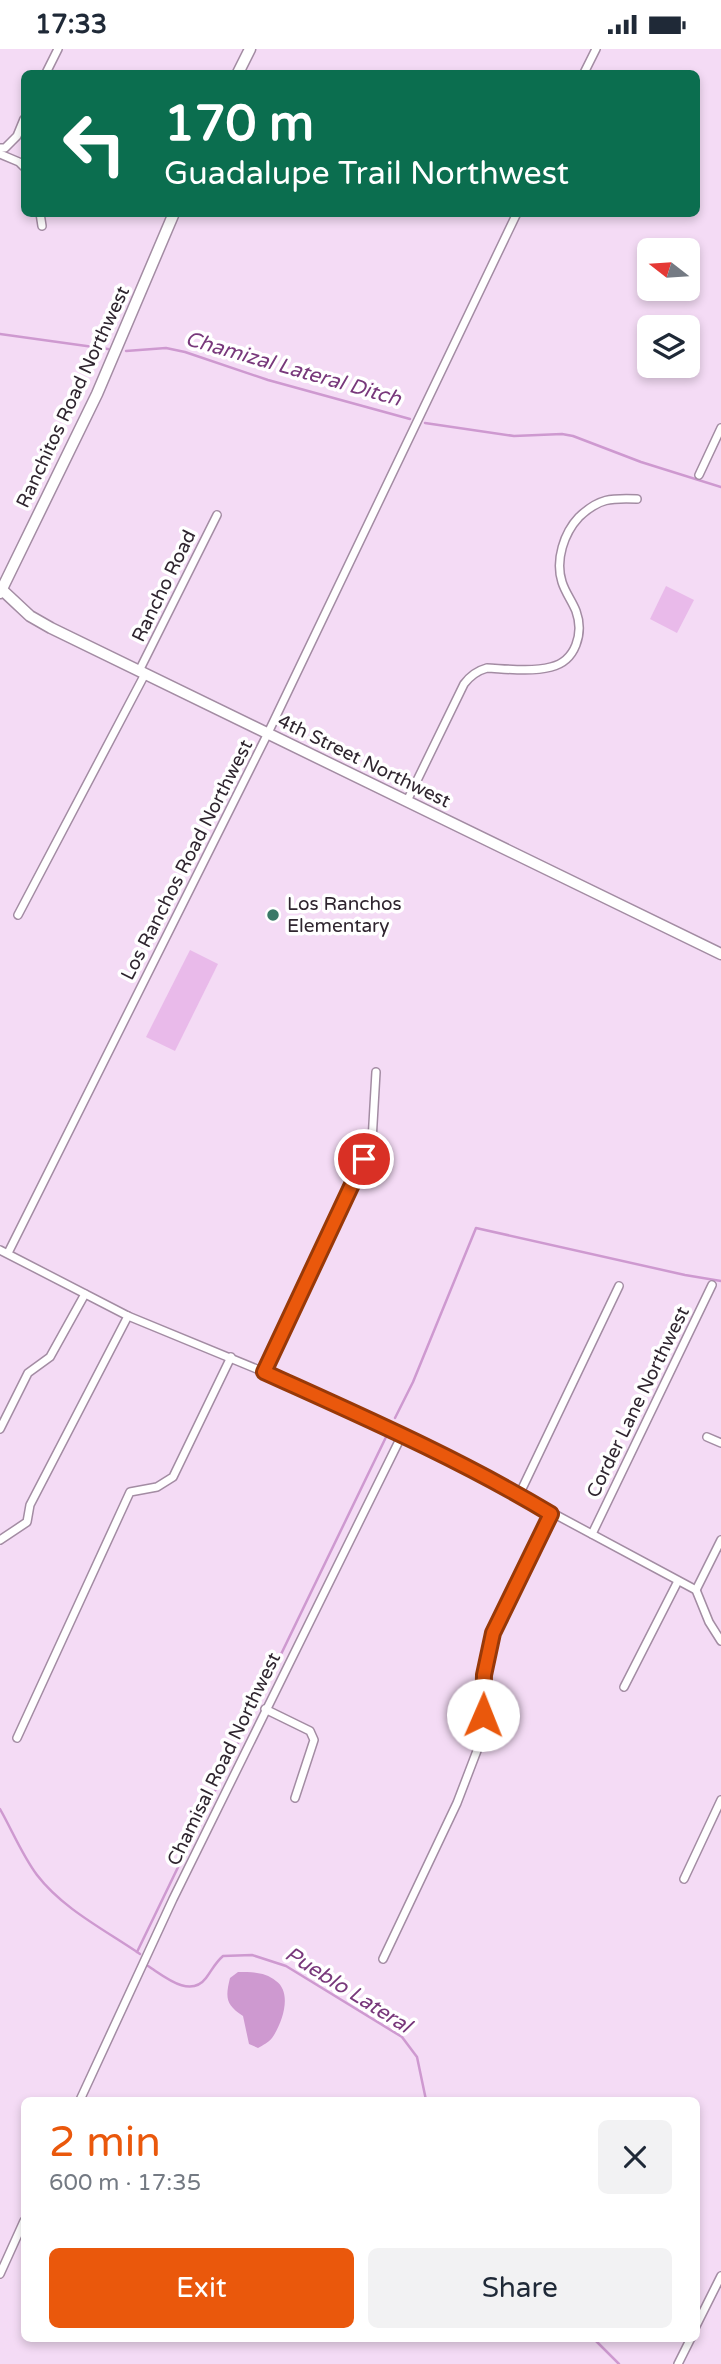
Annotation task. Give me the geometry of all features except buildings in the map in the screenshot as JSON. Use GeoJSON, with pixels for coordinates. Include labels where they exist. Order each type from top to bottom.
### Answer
{"type":"FeatureCollection","features":[{"type":"Feature","properties":{"kind":"main road"},"geometry":{"type":"LineString","coordinates":[[240,70],[250,49]]}},
{"type":"Feature","properties":{"kind":"main road","name":"Ranchitos Road Northwest"},"geometry":{"type":"LineString","coordinates":[[1,591],[97,394],[172,217]]}},
{"type":"Feature","properties":{"kind":"main road","name":"4th Street Northwest"},"geometry":{"type":"LineString","coordinates":[[1,591],[30,616],[142,673],[721,954]]}},
{"type":"Feature","properties":{"kind":"street"},"geometry":{"type":"LineString","coordinates":[[48,70],[58,49]]}},
{"type":"Feature","properties":{"kind":"street"},"geometry":{"type":"LineString","coordinates":[[586,70],[596,49]]}},
{"type":"Feature","properties":{"kind":"street"},"geometry":{"type":"LineString","coordinates":[[0,148],[5,148],[17,136],[21,126]]}},
{"type":"Feature","properties":{"kind":"street"},"geometry":{"type":"LineString","coordinates":[[0,154],[21,164]]}},
{"type":"Feature","properties":{"kind":"street"},"geometry":{"type":"LineString","coordinates":[[41,217],[42,226]]}},
{"type":"Feature","properties":{"kind":"street","name":"Los Ranchos Road Northwest"},"geometry":{"type":"LineString","coordinates":[[4,1252],[268,733],[515,217]]}},
{"type":"Feature","properties":{"kind":"street"},"geometry":{"type":"LineString","coordinates":[[699,475],[721,428]]}},
{"type":"Feature","properties":{"kind":"street"},"geometry":{"type":"LineString","coordinates":[[407,801],[469,677],[486,668],[550,668],[570,655],[577,645],[579,631],[577,613],[562,580],[560,559],[564,541],[579,517],[608,498],[637,499]]}},
{"type":"Feature","properties":{"kind":"street","name":"Rancho Road"},"geometry":{"type":"LineString","coordinates":[[18,915],[142,673],[217,515]]}},
{"type":"Feature","properties":{"kind":"street"},"geometry":{"type":"LineString","coordinates":[[264,1372],[372,1141],[376,1072]]}},
{"type":"Feature","properties":{"kind":"street"},"geometry":{"type":"LineString","coordinates":[[4,1252],[128,1316],[231,1357],[402,1435],[696,1590],[709,1622],[721,1641]]}},
{"type":"Feature","properties":{"kind":"street","name":"Corder Lane Northwest"},"geometry":{"type":"LineString","coordinates":[[592,1534],[712,1285]]}},
{"type":"Feature","properties":{"kind":"street"},"geometry":{"type":"LineString","coordinates":[[519,1495],[619,1286]]}},
{"type":"Feature","properties":{"kind":"street"},"geometry":{"type":"LineString","coordinates":[[0,1429],[27,1373],[50,1357],[85,1294]]}},
{"type":"Feature","properties":{"kind":"street"},"geometry":{"type":"LineString","coordinates":[[0,1540],[26,1522],[30,1505],[128,1316]]}},
{"type":"Feature","properties":{"kind":"street"},"geometry":{"type":"LineString","coordinates":[[17,1738],[130,1492],[157,1487],[173,1477],[231,1357]]}},
{"type":"Feature","properties":{"kind":"street","name":"Chamisal Road Northwest"},"geometry":{"type":"LineString","coordinates":[[81,2097],[265,1709],[402,1435]]}},
{"type":"Feature","properties":{"kind":"street"},"geometry":{"type":"LineString","coordinates":[[707,1437],[721,1443]]}},
{"type":"Feature","properties":{"kind":"street"},"geometry":{"type":"LineString","coordinates":[[383,1959],[457,1803],[483,1735],[484,1675],[493,1633],[551,1514]]}},
{"type":"Feature","properties":{"kind":"street"},"geometry":{"type":"LineString","coordinates":[[696,1590],[721,1540]]}},
{"type":"Feature","properties":{"kind":"street"},"geometry":{"type":"LineString","coordinates":[[624,1688],[678,1581]]}},
{"type":"Feature","properties":{"kind":"street"},"geometry":{"type":"LineString","coordinates":[[265,1709],[310,1731],[314,1740],[295,1798]]}},
{"type":"Feature","properties":{"kind":"street"},"geometry":{"type":"LineString","coordinates":[[684,1879],[721,1800]]}},
{"type":"Feature","properties":{"kind":"street"},"geometry":{"type":"LineString","coordinates":[[0,2274],[21,2228]]}},
{"type":"Feature","properties":{"kind":"street"},"geometry":{"type":"LineString","coordinates":[[700,2318],[721,2276]]}},
{"type":"Feature","properties":{"kind":"street"},"geometry":{"type":"LineString","coordinates":[[678,2364],[689,2342]]}},
{"type":"Feature","properties":{"kind":"shaded area"},"geometry":{"type":"Polygon","coordinates":[[[666,586],[694,600],[677,633],[650,619],[666,586]]]}},
{"type":"Feature","properties":{"kind":"shaded area"},"geometry":{"type":"Polygon","coordinates":[[[190,950],[218,964],[175,1051],[146,1037],[190,950]]]}},
{"type":"Feature","properties":{"kind":"shaded area"},"geometry":{"type":"Polygon","coordinates":[[[238,1972],[267,1976],[281,1986],[284,1993],[284,2009],[276,2032],[258,2048],[249,2044],[243,2016],[228,2000],[230,1978],[238,1972]]]}},
{"type":"Feature","properties":{"kind":"waterway","name":"Chamizal Lateral Ditch"},"geometry":{"type":"LineString","coordinates":[[0,334],[108,349]]}},
{"type":"Feature","properties":{"kind":"waterway","name":"Chamizal Lateral Ditch"},"geometry":{"type":"LineString","coordinates":[[126,351],[166,348],[185,352],[268,380],[410,419]]}},
{"type":"Feature","properties":{"kind":"waterway","name":"Chamizal Lateral Ditch"},"geometry":{"type":"LineString","coordinates":[[425,423],[514,436],[573,436],[641,462],[721,487]]}},
{"type":"Feature","properties":{"kind":"waterway"},"geometry":{"type":"LineString","coordinates":[[395,1418],[413,1382],[476,1228],[721,1281]]}},
{"type":"Feature","properties":{"kind":"waterway"},"geometry":{"type":"LineString","coordinates":[[137,1952],[387,1435]]}},
{"type":"Feature","properties":{"kind":"waterway"},"geometry":{"type":"LineString","coordinates":[[0,1809],[27,1859],[47,1887],[85,1918],[140,1954]]}},
{"type":"Feature","properties":{"kind":"waterway","name":"Pueblo Lateral"},"geometry":{"type":"LineString","coordinates":[[148,1966],[169,1980],[185,1986],[200,1984],[223,1956],[252,1955],[286,1966],[402,2037],[417,2057],[425,2097]]}},
{"type":"Feature","properties":{"kind":"waterway","name":"Pueblo Lateral"},"geometry":{"type":"LineString","coordinates":[[597,2342],[619,2364]]}},
{"type":"Feature","properties":{"kind":"place","name":"Los Ranchos Elementary"},"geometry":{"type":"Point","coordinates":[273,915]}},
{"type":"Feature","properties":{"kind":"route"},"geometry":{"type":"LineString","coordinates":[[364,1159],[264,1372],[402,1435],[551,1514],[493,1633],[484,1675],[483,1715]]}}]}
